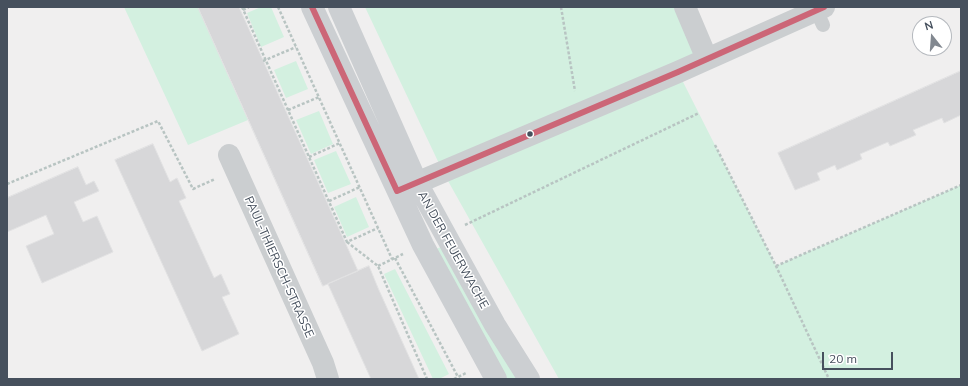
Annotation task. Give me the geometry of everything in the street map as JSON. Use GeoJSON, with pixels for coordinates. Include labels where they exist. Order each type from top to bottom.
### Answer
{"type":"FeatureCollection","features":[{"type":"Feature","properties":{"kind":"street","name":"AN DER FEUERWACHE"},"geometry":{"type":"LineString","coordinates":[[312,7],[407,187],[444,234],[495,325],[528,379]]}},
{"type":"Feature","properties":{"kind":"street","name":"AN DER FEUERWACHE"},"geometry":{"type":"LineString","coordinates":[[339,7],[407,187],[423,245],[496,379]]}},
{"type":"Feature","properties":{"kind":"street"},"geometry":{"type":"LineString","coordinates":[[685,7],[707,59]]}},
{"type":"Feature","properties":{"kind":"street"},"geometry":{"type":"LineString","coordinates":[[407,187],[707,59],[821,14]]}},
{"type":"Feature","properties":{"kind":"street","name":"PAUL-THIERSCH-STRASSE"},"geometry":{"type":"LineString","coordinates":[[232,162],[323,363],[328,379]]}},
{"type":"Feature","properties":{"kind":"path"},"geometry":{"type":"LineString","coordinates":[[249,7],[242,8],[264,61],[288,110],[347,242],[378,266],[427,379]]}},
{"type":"Feature","properties":{"kind":"path"},"geometry":{"type":"LineString","coordinates":[[278,7],[378,228],[458,377]]}},
{"type":"Feature","properties":{"kind":"path"},"geometry":{"type":"LineString","coordinates":[[561,7],[574,86],[581,112]]}},
{"type":"Feature","properties":{"kind":"path"},"geometry":{"type":"LineString","coordinates":[[264,61],[296,47]]}},
{"type":"Feature","properties":{"kind":"path"},"geometry":{"type":"LineString","coordinates":[[288,110],[319,96]]}},
{"type":"Feature","properties":{"kind":"path"},"geometry":{"type":"LineString","coordinates":[[444,234],[699,113]]}},
{"type":"Feature","properties":{"kind":"path"},"geometry":{"type":"LineString","coordinates":[[7,184],[158,121],[193,189],[232,162]]}},
{"type":"Feature","properties":{"kind":"path"},"geometry":{"type":"LineString","coordinates":[[309,157],[340,143]]}},
{"type":"Feature","properties":{"kind":"path"},"geometry":{"type":"LineString","coordinates":[[715,145],[776,266],[829,379]]}},
{"type":"Feature","properties":{"kind":"path"},"geometry":{"type":"LineString","coordinates":[[776,266],[961,185]]}},
{"type":"Feature","properties":{"kind":"path"},"geometry":{"type":"LineString","coordinates":[[329,201],[360,187]]}},
{"type":"Feature","properties":{"kind":"path"},"geometry":{"type":"LineString","coordinates":[[347,242],[378,228]]}},
{"type":"Feature","properties":{"kind":"path"},"geometry":{"type":"LineString","coordinates":[[378,266],[423,245]]}},
{"type":"Feature","properties":{"kind":"green space"},"geometry":{"type":"Polygon","coordinates":[[[124,7],[198,7],[248,120],[188,145],[124,7]]]}},
{"type":"Feature","properties":{"kind":"green space"},"geometry":{"type":"Polygon","coordinates":[[[261,7],[271,7],[284,37],[261,47],[247,13],[261,7]]]}},
{"type":"Feature","properties":{"kind":"green space"},"geometry":{"type":"Polygon","coordinates":[[[365,7],[685,7],[707,59],[678,72],[776,266],[961,185],[961,379],[559,379],[443,172],[365,7]]]}},
{"type":"Feature","properties":{"kind":"green space"},"geometry":{"type":"Polygon","coordinates":[[[296,61],[308,89],[286,98],[274,70],[296,61]]]}},
{"type":"Feature","properties":{"kind":"green space"},"geometry":{"type":"Polygon","coordinates":[[[319,111],[333,144],[311,154],[296,120],[319,111]]]}},
{"type":"Feature","properties":{"kind":"green space"},"geometry":{"type":"Polygon","coordinates":[[[336,151],[351,184],[328,193],[314,160],[336,151]]]}},
{"type":"Feature","properties":{"kind":"green space"},"geometry":{"type":"Polygon","coordinates":[[[356,197],[369,227],[347,237],[334,207],[356,197]]]}},
{"type":"Feature","properties":{"kind":"green space"},"geometry":{"type":"Polygon","coordinates":[[[445,245],[521,379],[506,379],[434,250],[445,245]]]}},
{"type":"Feature","properties":{"kind":"green space"},"geometry":{"type":"Polygon","coordinates":[[[395,269],[449,374],[439,379],[433,379],[384,274],[395,269]]]}},
{"type":"Feature","properties":{"kind":"building"},"geometry":{"type":"Polygon","coordinates":[[[198,7],[239,7],[358,271],[323,286],[198,7]]]}},
{"type":"Feature","properties":{"kind":"building"},"geometry":{"type":"Polygon","coordinates":[[[961,71],[961,115],[944,123],[942,118],[913,130],[916,135],[890,146],[888,142],[860,154],[862,159],[837,170],[835,165],[817,173],[820,180],[795,190],[778,153],[961,71]]]}},
{"type":"Feature","properties":{"kind":"building"},"geometry":{"type":"Polygon","coordinates":[[[153,144],[170,182],[177,178],[186,198],[179,201],[214,278],[221,274],[230,294],[222,297],[239,334],[202,351],[115,160],[153,144]]]}},
{"type":"Feature","properties":{"kind":"building"},"geometry":{"type":"Polygon","coordinates":[[[78,167],[86,185],[94,181],[99,191],[74,202],[83,222],[97,216],[113,252],[42,283],[26,246],[54,234],[46,215],[7,232],[7,198],[78,167]]]}},
{"type":"Feature","properties":{"kind":"building"},"geometry":{"type":"Polygon","coordinates":[[[369,266],[419,379],[371,379],[328,284],[369,266]]]}},
{"type":"Feature","properties":{"kind":"transit line"},"geometry":{"type":"LineString","coordinates":[[312,7],[397,191],[678,72],[824,7]]}}]}
